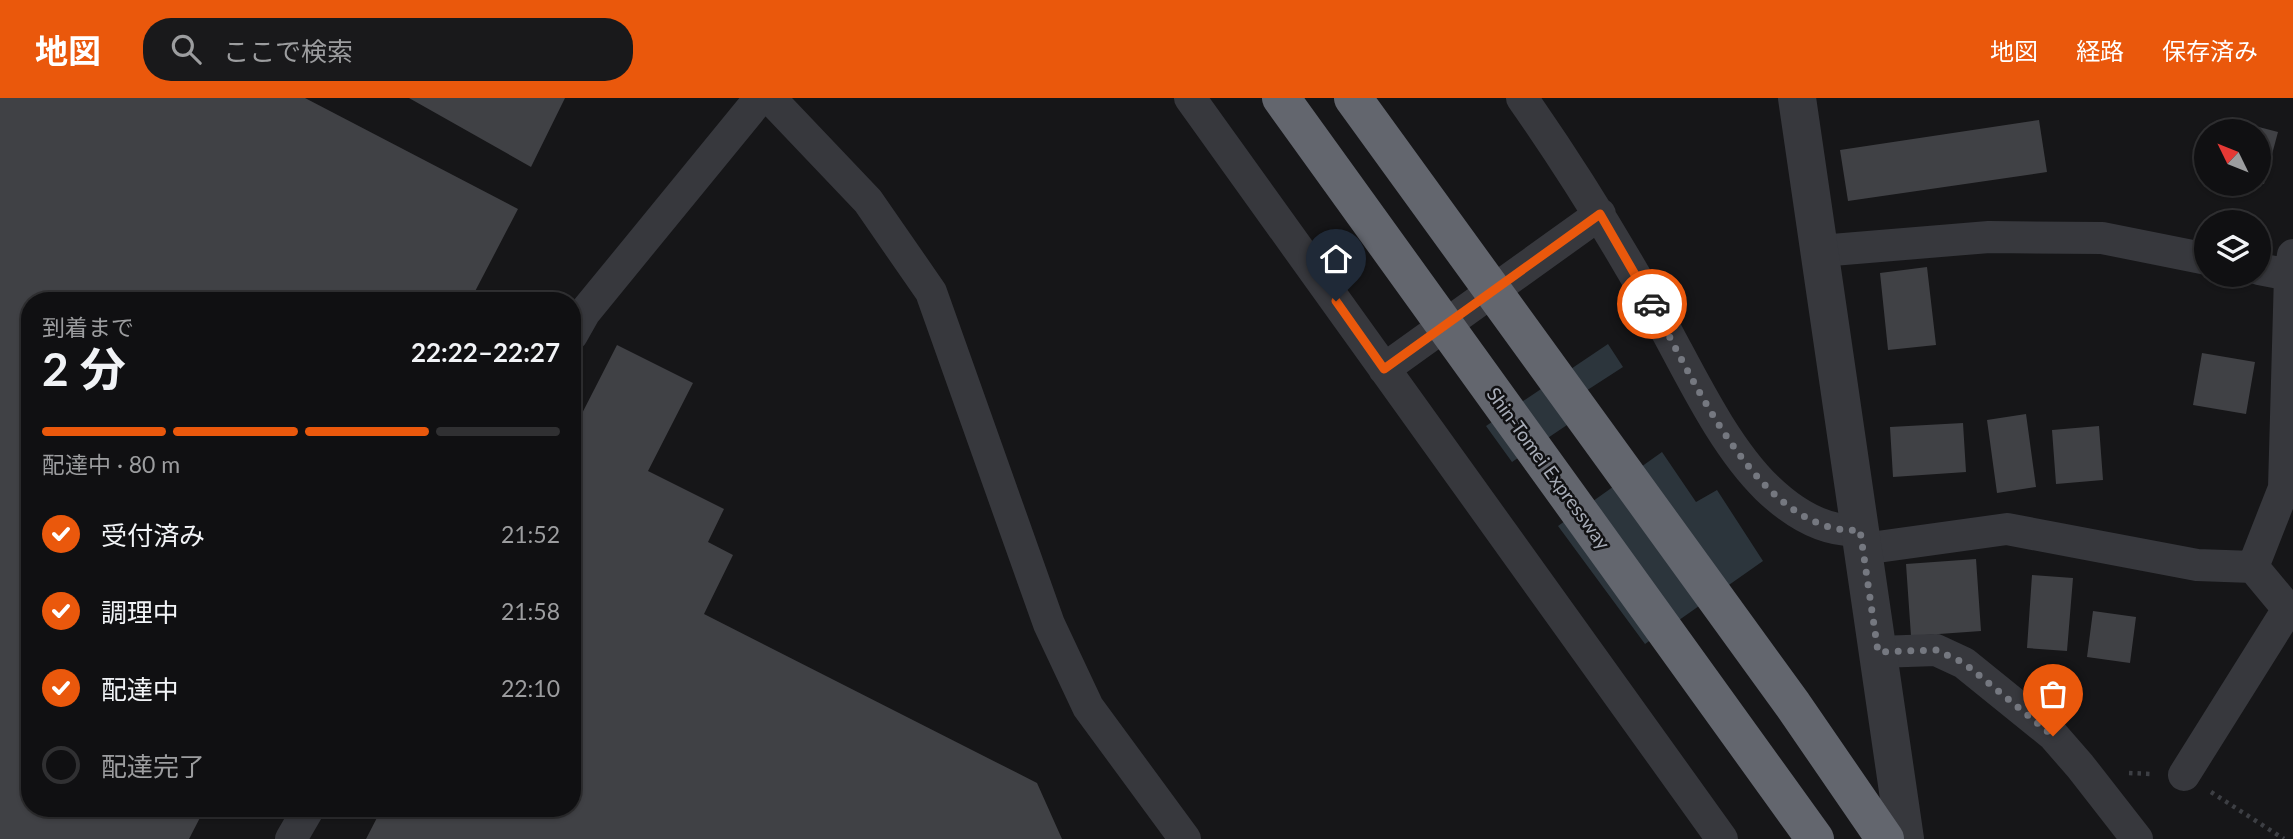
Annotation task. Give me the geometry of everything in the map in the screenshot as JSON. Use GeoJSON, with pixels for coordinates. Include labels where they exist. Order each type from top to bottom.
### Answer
{"type":"FeatureCollection","features":[{"type":"Feature","properties":{"kind":"highway","name":"Shin-Tomei Expressway"},"geometry":{"type":"LineString","coordinates":[[1281,98],[1815,839]]}},
{"type":"Feature","properties":{"kind":"highway"},"geometry":{"type":"LineString","coordinates":[[1353,98],[1793,705],[1885,839]]}},
{"type":"Feature","properties":{"kind":"street"},"geometry":{"type":"LineString","coordinates":[[581,320],[593,301],[760,98]]}},
{"type":"Feature","properties":{"kind":"street"},"geometry":{"type":"LineString","coordinates":[[770,98],[868,201],[931,292],[1049,624],[1088,707],[1185,839]]}},
{"type":"Feature","properties":{"kind":"street"},"geometry":{"type":"LineString","coordinates":[[1190,98],[1722,839]]}},
{"type":"Feature","properties":{"kind":"street"},"geometry":{"type":"LineString","coordinates":[[1522,98],[1600,214],[1715,417],[1766,487],[1808,519],[1862,539],[2007,529],[2197,565],[2253,567],[2288,609],[2184,775]]}},
{"type":"Feature","properties":{"kind":"street"},"geometry":{"type":"LineString","coordinates":[[1797,98],[1905,839]]}},
{"type":"Feature","properties":{"kind":"street"},"geometry":{"type":"LineString","coordinates":[[1384,369],[1600,214]]}},
{"type":"Feature","properties":{"kind":"street"},"geometry":{"type":"LineString","coordinates":[[1820,251],[1989,237],[2102,238],[2194,256]]}},
{"type":"Feature","properties":{"kind":"street"},"geometry":{"type":"LineString","coordinates":[[2253,567],[2288,490],[2291,265],[2271,268]]}},
{"type":"Feature","properties":{"kind":"street"},"geometry":{"type":"LineString","coordinates":[[1878,652],[1936,650],[1964,663],[2053,736],[2137,839]]}},
{"type":"Feature","properties":{"kind":"street"},"geometry":{"type":"LineString","coordinates":[[291,839],[304,817]]}},
{"type":"Feature","properties":{"kind":"shaded area"},"geometry":{"type":"Polygon","coordinates":[[[1608,344],[1623,367],[1558,409],[1567,425],[1512,462],[1486,426],[1608,344]]]}},
{"type":"Feature","properties":{"kind":"shaded area"},"geometry":{"type":"Polygon","coordinates":[[[1662,452],[1696,502],[1717,490],[1763,561],[1645,644],[1558,526],[1662,452]]]}},
{"type":"Feature","properties":{"kind":"building"},"geometry":{"type":"Polygon","coordinates":[[[0,98],[305,98],[518,209],[475,292],[21,292],[21,817],[200,817],[189,839],[0,839],[0,98]]]}},
{"type":"Feature","properties":{"kind":"building"},"geometry":{"type":"Polygon","coordinates":[[[409,98],[565,98],[531,167],[409,98]]]}},
{"type":"Feature","properties":{"kind":"building"},"geometry":{"type":"Polygon","coordinates":[[[2039,120],[2047,172],[1848,201],[1840,150],[2039,120]]]}},
{"type":"Feature","properties":{"kind":"building"},"geometry":{"type":"Polygon","coordinates":[[[2272,130],[2278,132],[2272,154],[2272,130]]]}},
{"type":"Feature","properties":{"kind":"building"},"geometry":{"type":"Polygon","coordinates":[[[1927,267],[1936,345],[1888,350],[1880,273],[1927,267]]]}},
{"type":"Feature","properties":{"kind":"building"},"geometry":{"type":"Polygon","coordinates":[[[617,345],[693,383],[648,471],[724,509],[708,542],[733,555],[704,614],[1037,783],[1062,839],[366,839],[377,817],[581,817],[581,415],[617,345]]]}},
{"type":"Feature","properties":{"kind":"building"},"geometry":{"type":"Polygon","coordinates":[[[2202,353],[2255,362],[2246,414],[2193,405],[2202,353]]]}},
{"type":"Feature","properties":{"kind":"building"},"geometry":{"type":"Polygon","coordinates":[[[2026,414],[2036,487],[1997,493],[1987,420],[2026,414]]]}},
{"type":"Feature","properties":{"kind":"building"},"geometry":{"type":"Polygon","coordinates":[[[1963,423],[1966,472],[1893,477],[1890,427],[1963,423]]]}},
{"type":"Feature","properties":{"kind":"building"},"geometry":{"type":"Polygon","coordinates":[[[2099,426],[2103,480],[2056,484],[2052,430],[2099,426]]]}},
{"type":"Feature","properties":{"kind":"building"},"geometry":{"type":"Polygon","coordinates":[[[1976,559],[1981,631],[1911,636],[1906,564],[1976,559]]]}},
{"type":"Feature","properties":{"kind":"building"},"geometry":{"type":"Polygon","coordinates":[[[2032,575],[2073,578],[2067,651],[2027,648],[2032,575]]]}},
{"type":"Feature","properties":{"kind":"building"},"geometry":{"type":"Polygon","coordinates":[[[2093,611],[2136,617],[2130,663],[2087,657],[2093,611]]]}},
{"type":"Feature","properties":{"kind":"way so far"},"geometry":{"type":"LineString","coordinates":[[1652,304],[1715,417],[1766,487],[1808,519],[1843,531],[1860,530],[1878,652],[1936,650],[1964,663],[2053,736]]}},
{"type":"Feature","properties":{"kind":"route"},"geometry":{"type":"LineString","coordinates":[[1336,301],[1384,369],[1600,214],[1652,304]]}}]}
